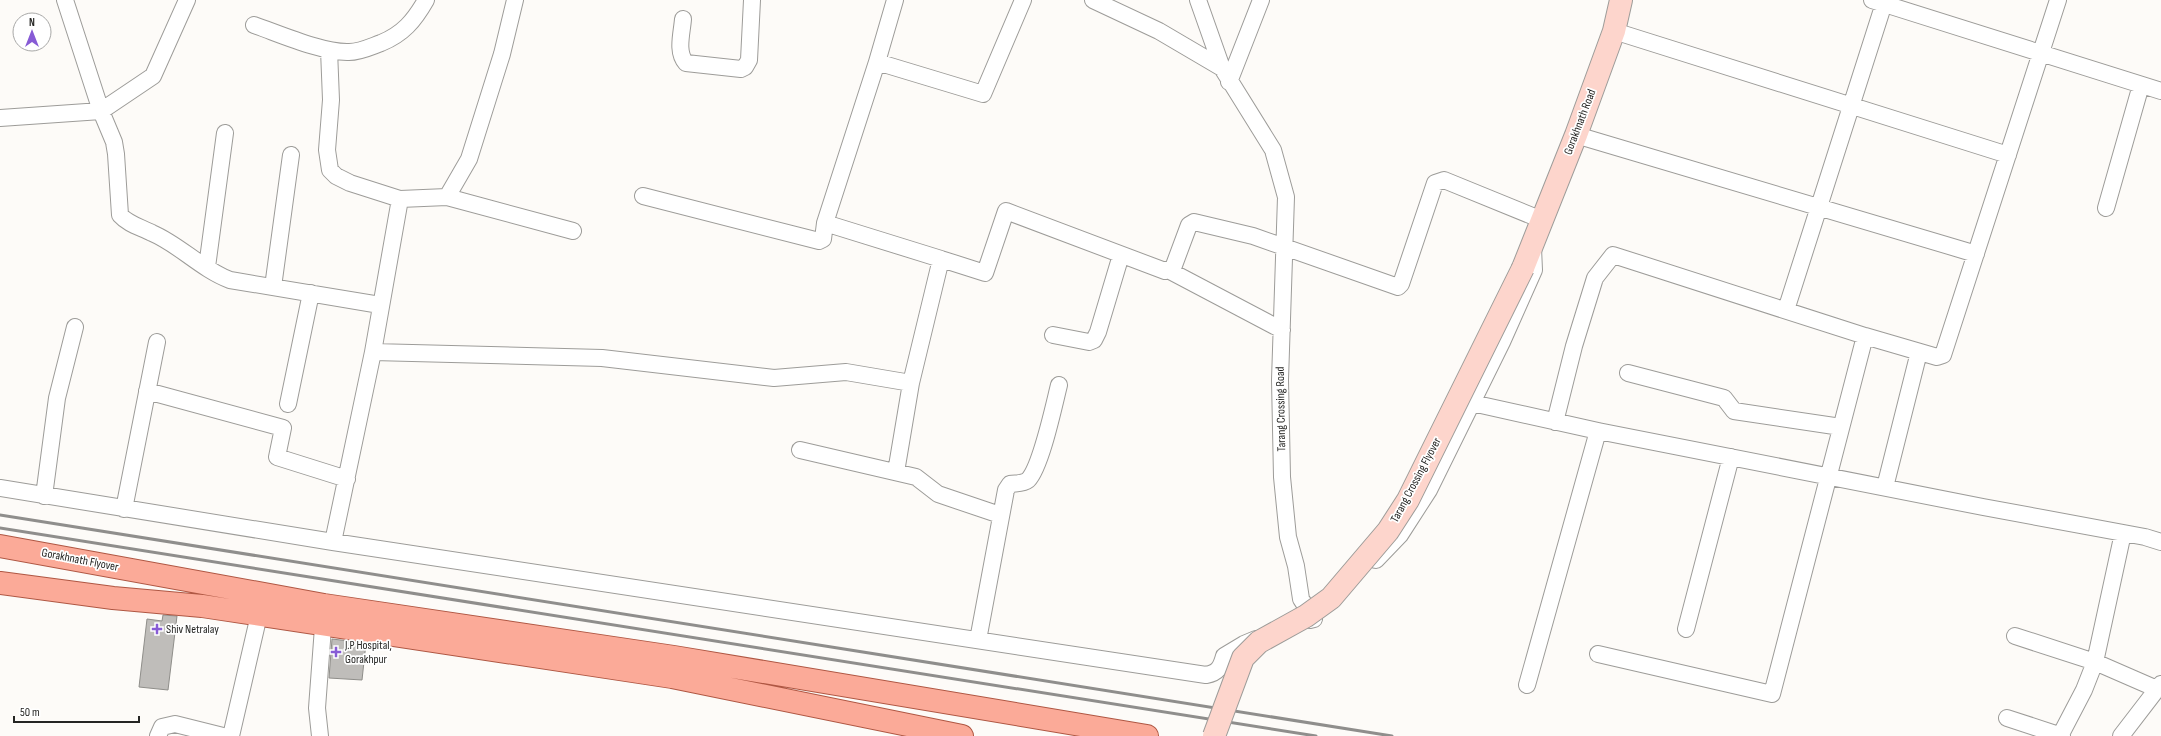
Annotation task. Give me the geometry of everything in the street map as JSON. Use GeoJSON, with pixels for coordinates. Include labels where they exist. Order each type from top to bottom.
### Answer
{"type":"FeatureCollection","features":[{"type":"Feature","properties":{"kind":"main road","name":"Gorakhnath Road"},"geometry":{"type":"LineString","coordinates":[[1533,243],[1576,135],[1614,31],[1621,0]]}},
{"type":"Feature","properties":{"kind":"main road","name":"Tarang Crossing Flyover"},"geometry":{"type":"LineString","coordinates":[[1214,736],[1243,658],[1259,642],[1306,616],[1331,598],[1388,531],[1408,500],[1523,268],[1533,243]]}},
{"type":"Feature","properties":{"kind":"main road","name":"Gorakhnath Flyover"},"geometry":{"type":"LineString","coordinates":[[0,546],[118,568],[159,574],[324,615]]}},
{"type":"Feature","properties":{"kind":"main road"},"geometry":{"type":"LineString","coordinates":[[0,583],[113,598],[202,606],[259,615],[324,615],[674,657],[1147,736]]}},
{"type":"Feature","properties":{"kind":"main road"},"geometry":{"type":"LineString","coordinates":[[324,615],[672,677],[962,736]]}},
{"type":"Feature","properties":{"kind":"street"},"geometry":{"type":"LineString","coordinates":[[65,0],[116,154],[120,215],[125,221],[165,239],[207,267],[230,280],[380,305]]}},
{"type":"Feature","properties":{"kind":"street"},"geometry":{"type":"LineString","coordinates":[[0,118],[101,111],[153,76],[187,0]]}},
{"type":"Feature","properties":{"kind":"street"},"geometry":{"type":"LineString","coordinates":[[254,25],[329,50],[348,52],[364,50],[395,37],[415,19],[426,0]]}},
{"type":"Feature","properties":{"kind":"street"},"geometry":{"type":"LineString","coordinates":[[447,197],[469,159],[502,54],[515,0]]}},
{"type":"Feature","properties":{"kind":"street"},"geometry":{"type":"LineString","coordinates":[[683,19],[680,49],[682,58],[686,63],[741,69],[745,67],[749,60],[752,0]]}},
{"type":"Feature","properties":{"kind":"street"},"geometry":{"type":"LineString","coordinates":[[643,196],[817,242],[823,239],[825,223],[895,0]]}},
{"type":"Feature","properties":{"kind":"street"},"geometry":{"type":"LineString","coordinates":[[876,62],[983,94],[1023,0]]}},
{"type":"Feature","properties":{"kind":"street"},"geometry":{"type":"LineString","coordinates":[[1093,0],[1159,31],[1225,75]]}},
{"type":"Feature","properties":{"kind":"street"},"geometry":{"type":"LineString","coordinates":[[1198,0],[1225,75]]}},
{"type":"Feature","properties":{"kind":"street"},"geometry":{"type":"LineString","coordinates":[[1225,75],[1261,0]]}},
{"type":"Feature","properties":{"kind":"street"},"geometry":{"type":"LineString","coordinates":[[1555,422],[1574,346],[1595,278],[1612,255],[1865,336],[1937,357],[1943,355],[2058,0]]}},
{"type":"Feature","properties":{"kind":"street"},"geometry":{"type":"LineString","coordinates":[[1786,310],[1851,107],[1880,1],[2041,54],[2161,91]]}},
{"type":"Feature","properties":{"kind":"street"},"geometry":{"type":"LineString","coordinates":[[1614,31],[1851,107],[2008,155]]}},
{"type":"Feature","properties":{"kind":"street"},"geometry":{"type":"LineString","coordinates":[[329,50],[331,100],[327,150],[330,170],[336,176],[350,183],[400,199],[447,197],[573,232]]}},
{"type":"Feature","properties":{"kind":"street","name":"Tarang Crossing Road"},"geometry":{"type":"LineString","coordinates":[[1225,75],[1273,150],[1286,197],[1286,247],[1280,380],[1281,439],[1288,537],[1296,566],[1301,599],[1314,619]]}},
{"type":"Feature","properties":{"kind":"street"},"geometry":{"type":"LineString","coordinates":[[2106,208],[2141,85]]}},
{"type":"Feature","properties":{"kind":"street"},"geometry":{"type":"LineString","coordinates":[[207,267],[225,133]]}},
{"type":"Feature","properties":{"kind":"street"},"geometry":{"type":"LineString","coordinates":[[1576,135],[1976,254]]}},
{"type":"Feature","properties":{"kind":"street"},"geometry":{"type":"LineString","coordinates":[[273,287],[291,154]]}},
{"type":"Feature","properties":{"kind":"street"},"geometry":{"type":"LineString","coordinates":[[1170,271],[1173,268],[1190,222],[1253,236],[1398,287],[1401,284],[1435,183],[1440,180],[1444,180],[1542,220]]}},
{"type":"Feature","properties":{"kind":"street"},"geometry":{"type":"LineString","coordinates":[[333,542],[373,352],[380,305],[400,199]]}},
{"type":"Feature","properties":{"kind":"street"},"geometry":{"type":"LineString","coordinates":[[825,223],[985,273],[1006,211],[1121,255],[1170,271],[1282,330]]}},
{"type":"Feature","properties":{"kind":"street"},"geometry":{"type":"LineString","coordinates":[[0,488],[333,542],[1206,675],[1215,674],[1221,667],[1224,656],[1244,644],[1314,619],[1342,597],[1400,535],[1430,490],[1472,404],[1534,270],[1533,243]]}},
{"type":"Feature","properties":{"kind":"street"},"geometry":{"type":"LineString","coordinates":[[1053,335],[1089,342],[1094,340],[1098,332],[1121,255]]}},
{"type":"Feature","properties":{"kind":"street"},"geometry":{"type":"LineString","coordinates":[[896,472],[911,384],[941,259]]}},
{"type":"Feature","properties":{"kind":"street"},"geometry":{"type":"LineString","coordinates":[[288,404],[311,293]]}},
{"type":"Feature","properties":{"kind":"street"},"geometry":{"type":"LineString","coordinates":[[44,496],[57,398],[75,327]]}},
{"type":"Feature","properties":{"kind":"street"},"geometry":{"type":"LineString","coordinates":[[1598,654],[1772,694],[1865,336]]}},
{"type":"Feature","properties":{"kind":"street"},"geometry":{"type":"LineString","coordinates":[[124,509],[157,342]]}},
{"type":"Feature","properties":{"kind":"street"},"geometry":{"type":"LineString","coordinates":[[373,352],[602,358],[774,378],[846,372],[911,384]]}},
{"type":"Feature","properties":{"kind":"street"},"geometry":{"type":"LineString","coordinates":[[1885,487],[1919,352]]}},
{"type":"Feature","properties":{"kind":"street"},"geometry":{"type":"LineString","coordinates":[[1628,373],[1724,398],[1734,411],[1841,427]]}},
{"type":"Feature","properties":{"kind":"street"},"geometry":{"type":"LineString","coordinates":[[978,640],[1000,515],[1008,486],[1023,483],[1029,479],[1035,467],[1046,435],[1059,385]]}},
{"type":"Feature","properties":{"kind":"street"},"geometry":{"type":"LineString","coordinates":[[147,391],[283,428],[277,457],[347,479]]}},
{"type":"Feature","properties":{"kind":"street"},"geometry":{"type":"LineString","coordinates":[[1472,404],[1598,431],[2123,533],[2161,542]]}},
{"type":"Feature","properties":{"kind":"street"},"geometry":{"type":"LineString","coordinates":[[1527,685],[1598,431]]}},
{"type":"Feature","properties":{"kind":"street"},"geometry":{"type":"LineString","coordinates":[[800,450],[916,477],[938,494],[1000,515]]}},
{"type":"Feature","properties":{"kind":"street"},"geometry":{"type":"LineString","coordinates":[[1686,629],[1731,457]]}},
{"type":"Feature","properties":{"kind":"street"},"geometry":{"type":"LineString","coordinates":[[2007,718],[2061,736],[2084,690],[2095,662],[2123,533]]}},
{"type":"Feature","properties":{"kind":"street"},"geometry":{"type":"LineString","coordinates":[[231,736],[259,615]]}},
{"type":"Feature","properties":{"kind":"street"},"geometry":{"type":"LineString","coordinates":[[320,736],[317,708],[324,615]]}},
{"type":"Feature","properties":{"kind":"street"},"geometry":{"type":"LineString","coordinates":[[2015,636],[2095,662],[2159,686],[2121,736]]}},
{"type":"Feature","properties":{"kind":"street"},"geometry":{"type":"LineString","coordinates":[[158,736],[162,727],[175,724],[223,736]]}},
{"type":"Feature","properties":{"kind":"building"},"geometry":{"type":"Polygon","coordinates":[[[163,615],[177,616],[168,690],[139,687],[147,619],[162,621],[163,615]]]}},
{"type":"Feature","properties":{"kind":"building"},"geometry":{"type":"Polygon","coordinates":[[[332,639],[366,643],[362,680],[329,678],[332,639]]]}},
{"type":"Feature","properties":{"kind":"railway"},"geometry":{"type":"LineString","coordinates":[[0,515],[1392,736]]}},
{"type":"Feature","properties":{"kind":"railway"},"geometry":{"type":"LineString","coordinates":[[0,528],[1316,736]]}},
{"type":"Feature","properties":{"kind":"place","name":"Shiv Netralay"},"geometry":{"type":"Point","coordinates":[157,629]}},
{"type":"Feature","properties":{"kind":"place","name":"J.P Hospital, Gorakhpur"},"geometry":{"type":"Point","coordinates":[336,652]}}]}
